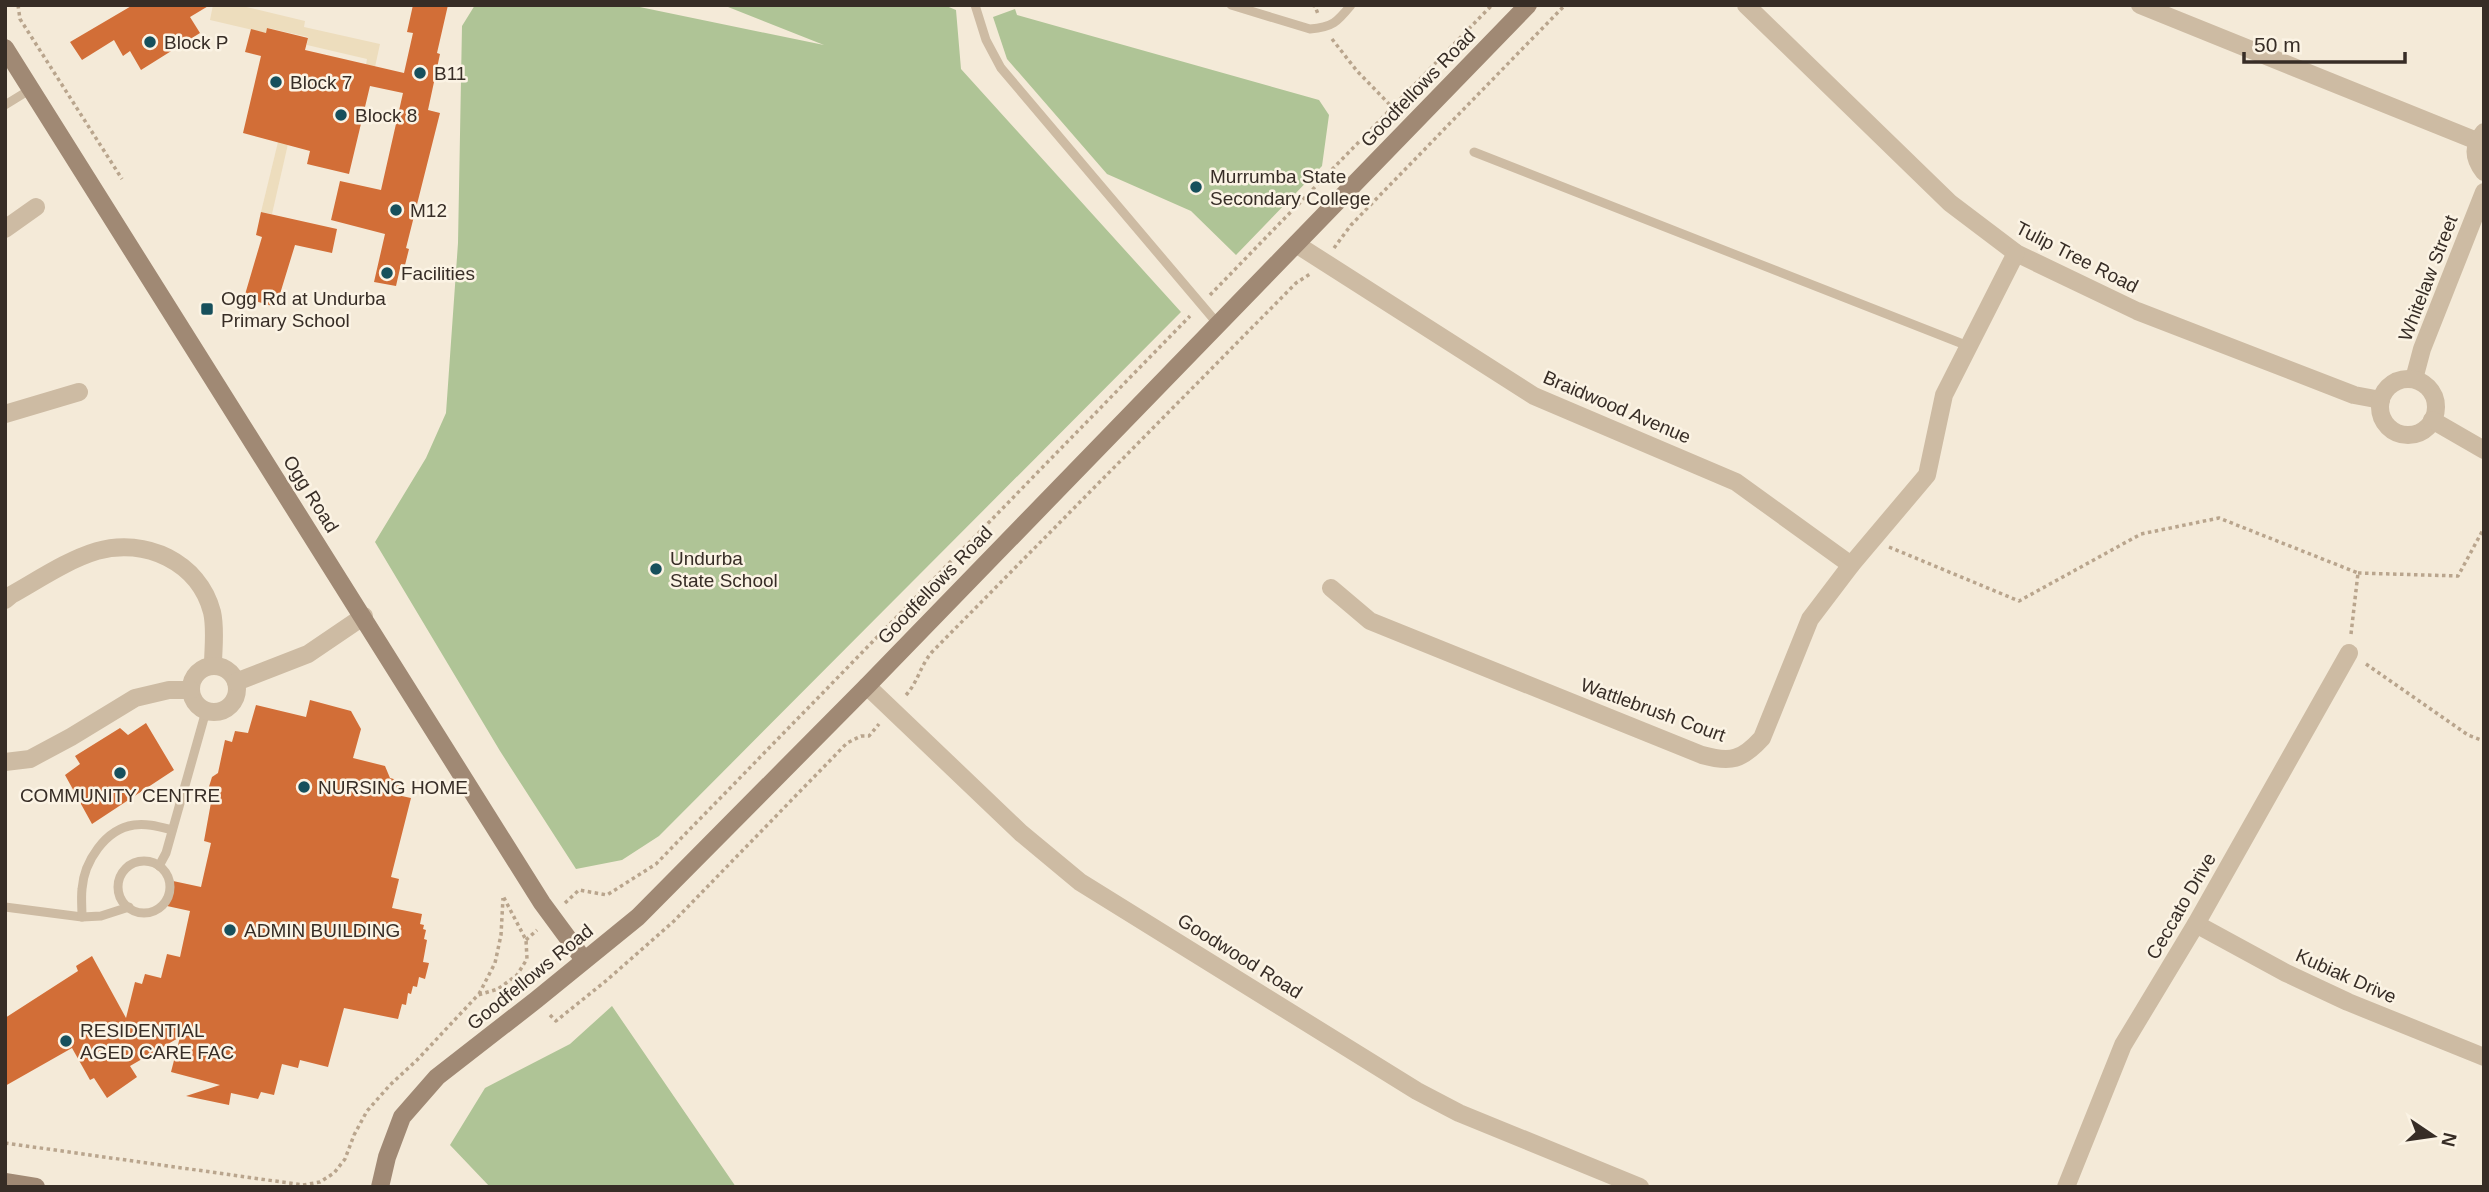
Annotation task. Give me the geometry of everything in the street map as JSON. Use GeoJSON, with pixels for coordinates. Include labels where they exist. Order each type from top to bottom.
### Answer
{"type":"FeatureCollection","features":[{"type":"Feature","properties":{"kind":"street","name":"Goodfellows Road"},"geometry":{"type":"LineString","coordinates":[[380,1187],[387,1157],[402,1118],[437,1077],[638,917],[867,686],[1527,5]]}},
{"type":"Feature","properties":{"kind":"street","name":"Tulip Tree Road"},"geometry":{"type":"LineString","coordinates":[[1746,5],[1950,203],[2016,253],[2137,311],[2354,396],[2381,400]]}},
{"type":"Feature","properties":{"kind":"street"},"geometry":{"type":"LineString","coordinates":[[2140,5],[2480,137],[2475,160],[2484,172]]}},
{"type":"Feature","properties":{"kind":"street","name":"Ogg Road"},"geometry":{"type":"LineString","coordinates":[[5,48],[551,916],[584,960]]}},
{"type":"Feature","properties":{"kind":"street","name":"Whitelaw Street"},"geometry":{"type":"LineString","coordinates":[[2414,379],[2422,349],[2484,192]]}},
{"type":"Feature","properties":{"kind":"street"},"geometry":{"type":"LineString","coordinates":[[5,229],[36,207]]}},
{"type":"Feature","properties":{"kind":"street","name":"Braidwood Avenue"},"geometry":{"type":"LineString","coordinates":[[1296,244],[1534,397],[1736,482],[1850,565]]}},
{"type":"Feature","properties":{"kind":"street","name":"Wattlebrush Court"},"geometry":{"type":"LineString","coordinates":[[1331,588],[1370,621],[1702,755],[1734,759],[1750,751],[1762,738],[1804,632],[1850,565],[1927,475],[1944,395],[2016,253]]}},
{"type":"Feature","properties":{"kind":"street"},"geometry":{"type":"LineString","coordinates":[[2414,379],[2433,395],[2435,403],[2432,420],[2420,432],[2402,434],[2394,431],[2382,417],[2381,400],[2390,385],[2397,381],[2414,379]]}},
{"type":"Feature","properties":{"kind":"street"},"geometry":{"type":"LineString","coordinates":[[5,414],[79,392]]}},
{"type":"Feature","properties":{"kind":"street"},"geometry":{"type":"LineString","coordinates":[[2432,420],[2484,450]]}},
{"type":"Feature","properties":{"kind":"street"},"geometry":{"type":"LineString","coordinates":[[7,594],[98,551],[124,547],[158,551],[170,557],[193,577],[206,598],[212,612],[214,666]]}},
{"type":"Feature","properties":{"kind":"street"},"geometry":{"type":"LineString","coordinates":[[236,682],[308,654],[364,616]]}},
{"type":"Feature","properties":{"kind":"street","name":"Ceccato Drive"},"geometry":{"type":"LineString","coordinates":[[2066,1187],[2123,1045],[2196,924],[2349,653]]}},
{"type":"Feature","properties":{"kind":"street"},"geometry":{"type":"LineString","coordinates":[[214,666],[225,668],[236,682],[236,694],[222,711],[206,711],[195,702],[191,690],[192,680],[197,673],[203,668],[214,666]]}},
{"type":"Feature","properties":{"kind":"street","name":"Goodwood Road"},"geometry":{"type":"LineString","coordinates":[[867,686],[1021,833],[1080,882],[1417,1091],[1459,1113],[1640,1187]]}},
{"type":"Feature","properties":{"kind":"street"},"geometry":{"type":"LineString","coordinates":[[5,762],[30,759],[135,698],[169,690],[191,690]]}},
{"type":"Feature","properties":{"kind":"street","name":"Kubiak Drive"},"geometry":{"type":"LineString","coordinates":[[2196,924],[2286,973],[2348,1002],[2484,1057]]}},
{"type":"Feature","properties":{"kind":"street"},"geometry":{"type":"LineString","coordinates":[[5,1182],[36,1187]]}},
{"type":"Feature","properties":{"kind":"lane"},"geometry":{"type":"LineString","coordinates":[[975,5],[986,40],[1001,68],[1217,323]]}},
{"type":"Feature","properties":{"kind":"lane"},"geometry":{"type":"LineString","coordinates":[[1231,5],[1310,29],[1335,24],[1351,5]]}},
{"type":"Feature","properties":{"kind":"lane"},"geometry":{"type":"LineString","coordinates":[[5,105],[31,89]]}},
{"type":"Feature","properties":{"kind":"lane"},"geometry":{"type":"LineString","coordinates":[[1474,152],[1968,346]]}},
{"type":"Feature","properties":{"kind":"lane"},"geometry":{"type":"LineString","coordinates":[[159,866],[166,853],[206,711]]}},
{"type":"Feature","properties":{"kind":"lane"},"geometry":{"type":"LineString","coordinates":[[82,917],[81,889],[86,869],[98,848],[112,835],[132,825],[155,825],[172,830]]}},
{"type":"Feature","properties":{"kind":"lane"},"geometry":{"type":"LineString","coordinates":[[141,861],[149,861],[159,866],[170,883],[167,898],[155,911],[137,912],[129,908],[119,893],[121,876],[126,868],[141,861]]}},
{"type":"Feature","properties":{"kind":"lane"},"geometry":{"type":"LineString","coordinates":[[5,907],[82,917],[102,916],[129,908]]}},
{"type":"Feature","properties":{"kind":"path"},"geometry":{"type":"LineString","coordinates":[[18,5],[20,19],[122,178]]}},
{"type":"Feature","properties":{"kind":"path"},"geometry":{"type":"LineString","coordinates":[[1312,5],[1315,6],[1324,28],[1357,71],[1393,107]]}},
{"type":"Feature","properties":{"kind":"path"},"geometry":{"type":"LineString","coordinates":[[526,940],[579,890],[607,895],[656,864],[1492,5]]}},
{"type":"Feature","properties":{"kind":"path"},"geometry":{"type":"LineString","coordinates":[[892,710],[917,683],[919,670],[932,652],[1296,283],[1308,277],[1343,239],[1351,225],[1565,5]]}},
{"type":"Feature","properties":{"kind":"path"},"geometry":{"type":"LineString","coordinates":[[1871,539],[2019,601],[2141,534],[2219,518],[2358,573],[2458,576],[2484,528]]}},
{"type":"Feature","properties":{"kind":"path"},"geometry":{"type":"LineString","coordinates":[[2358,573],[2349,653],[2468,735],[2484,741]]}},
{"type":"Feature","properties":{"kind":"path"},"geometry":{"type":"LineString","coordinates":[[5,1143],[302,1186],[320,1182],[334,1173],[345,1159],[367,1111],[478,996],[495,963],[502,935],[503,896],[526,940],[527,959],[517,975],[498,989],[478,996]]}},
{"type":"Feature","properties":{"kind":"green space","name":"Undurba State School"},"geometry":{"type":"Polygon","coordinates":[[[475,5],[630,5],[824,45],[723,5],[944,5],[956,10],[961,69],[1181,312],[659,836],[622,860],[576,869],[500,751],[375,542],[426,458],[446,413],[458,243],[462,26],[475,5]]]}},
{"type":"Feature","properties":{"kind":"green space"},"geometry":{"type":"Polygon","coordinates":[[[1015,9],[1017,15],[1319,100],[1329,115],[1322,166],[1236,255],[1191,211],[1107,174],[1007,59],[993,17],[1015,9]]]}},
{"type":"Feature","properties":{"kind":"green space"},"geometry":{"type":"Polygon","coordinates":[[[612,1006],[736,1187],[490,1187],[450,1145],[485,1088],[570,1044],[612,1006]]]}},
{"type":"Feature","properties":{"kind":"shaded area"},"geometry":{"type":"Polygon","coordinates":[[[213,5],[238,5],[305,21],[304,27],[380,44],[375,67],[366,65],[367,59],[307,45],[308,37],[268,28],[266,33],[210,20],[213,5]]]}},
{"type":"Feature","properties":{"kind":"shaded area"},"geometry":{"type":"Polygon","coordinates":[[[296,109],[272,214],[261,212],[278,142],[296,109]]]}},
{"type":"Feature","properties":{"kind":"building","name":"Block P"},"geometry":{"type":"Polygon","coordinates":[[[133,5],[210,5],[190,17],[200,33],[141,70],[130,51],[123,56],[114,40],[82,60],[70,42],[133,5]]]}},
{"type":"Feature","properties":{"kind":"building"},"geometry":{"type":"Polygon","coordinates":[[[413,5],[448,5],[428,110],[440,113],[406,248],[409,249],[405,265],[401,264],[396,286],[374,282],[385,234],[331,220],[340,181],[381,190],[403,93],[370,86],[349,174],[307,164],[310,151],[243,133],[261,56],[245,52],[251,29],[266,33],[267,28],[308,38],[305,50],[404,73],[413,33],[407,32],[413,5]]]}},
{"type":"Feature","properties":{"kind":"building"},"geometry":{"type":"Polygon","coordinates":[[[261,212],[337,229],[332,253],[295,245],[276,307],[244,298],[262,237],[256,235],[261,212]]]}},
{"type":"Feature","properties":{"kind":"building"},"geometry":{"type":"Polygon","coordinates":[[[310,700],[351,711],[361,729],[353,758],[385,766],[390,778],[401,781],[397,795],[411,798],[391,877],[399,879],[392,908],[422,914],[420,924],[424,925],[424,939],[427,940],[423,962],[429,963],[425,979],[419,977],[417,987],[413,986],[411,994],[408,993],[406,1005],[402,1004],[398,1019],[344,1008],[328,1067],[300,1060],[298,1068],[282,1064],[274,1095],[261,1092],[258,1099],[231,1093],[229,1105],[186,1096],[220,1085],[171,1072],[180,1037],[130,1066],[137,1077],[107,1098],[94,1078],[90,1080],[72,1048],[5,1086],[5,1018],[78,971],[76,966],[92,956],[126,1018],[135,982],[142,984],[145,974],[161,978],[167,954],[180,957],[190,911],[167,906],[173,881],[201,887],[211,843],[204,841],[212,797],[207,793],[212,777],[218,773],[225,740],[232,742],[235,731],[248,733],[256,705],[306,717],[310,700]]]}},
{"type":"Feature","properties":{"kind":"building","name":"COMMUNITY CENTRE"},"geometry":{"type":"Polygon","coordinates":[[[146,723],[174,770],[92,824],[65,775],[80,764],[75,756],[120,728],[128,735],[146,723]]]}},
{"type":"Feature","properties":{"kind":"place","name":"Block P"},"geometry":{"type":"Point","coordinates":[150,42]}},
{"type":"Feature","properties":{"kind":"place","name":"B11"},"geometry":{"type":"Point","coordinates":[420,73]}},
{"type":"Feature","properties":{"kind":"place","name":"Block 7"},"geometry":{"type":"Point","coordinates":[276,82]}},
{"type":"Feature","properties":{"kind":"place","name":"Block 8"},"geometry":{"type":"Point","coordinates":[341,115]}},
{"type":"Feature","properties":{"kind":"place","name":"Murrumba State Secondary College"},"geometry":{"type":"Point","coordinates":[1196,187]}},
{"type":"Feature","properties":{"kind":"place","name":"M12"},"geometry":{"type":"Point","coordinates":[396,210]}},
{"type":"Feature","properties":{"kind":"place","name":"Facilities"},"geometry":{"type":"Point","coordinates":[387,273]}},
{"type":"Feature","properties":{"kind":"place","name":"Ogg Rd at Undurba Primary School"},"geometry":{"type":"Point","coordinates":[207,309]}},
{"type":"Feature","properties":{"kind":"place","name":"Undurba State School"},"geometry":{"type":"Point","coordinates":[656,569]}},
{"type":"Feature","properties":{"kind":"place","name":"COMMUNITY CENTRE"},"geometry":{"type":"Point","coordinates":[120,773]}},
{"type":"Feature","properties":{"kind":"place","name":"NURSING HOME"},"geometry":{"type":"Point","coordinates":[304,787]}},
{"type":"Feature","properties":{"kind":"place","name":"ADMIN BUILDING"},"geometry":{"type":"Point","coordinates":[230,930]}},
{"type":"Feature","properties":{"kind":"place","name":"RESIDENTIAL AGED CARE FAC"},"geometry":{"type":"Point","coordinates":[66,1041]}}]}
